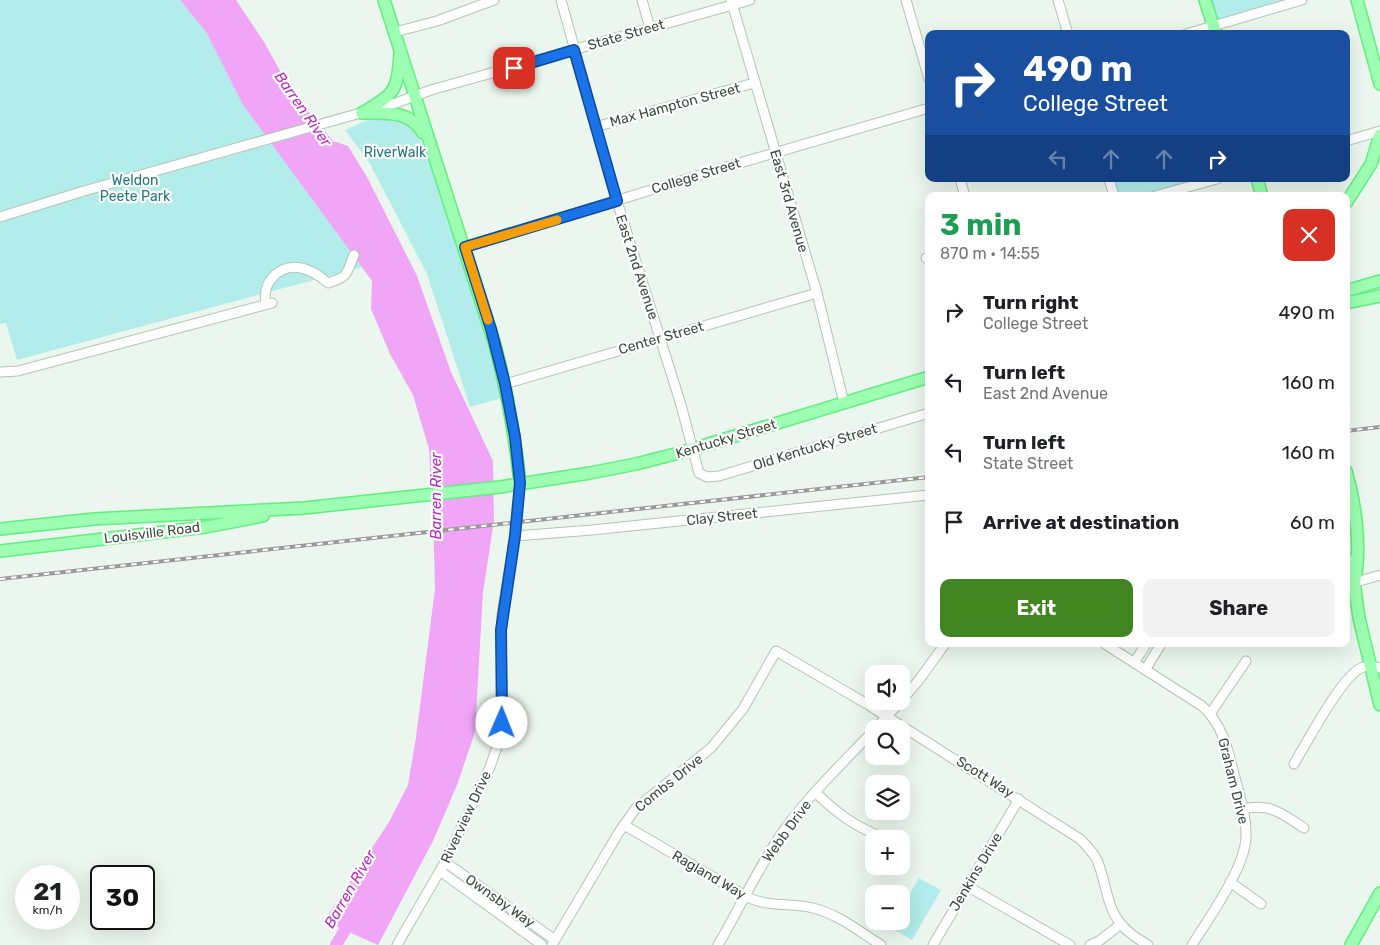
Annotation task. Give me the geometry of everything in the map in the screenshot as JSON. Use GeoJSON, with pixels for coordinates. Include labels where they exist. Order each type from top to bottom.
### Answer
{"type":"FeatureCollection","features":[{"type":"Feature","properties":{"kind":"main road","name":"Riverview Drive"},"geometry":{"type":"LineString","coordinates":[[384,0],[488,321],[505,384],[515,437],[520,483]]}},
{"type":"Feature","properties":{"kind":"main road"},"geometry":{"type":"LineString","coordinates":[[1205,0],[1214,30]]}},
{"type":"Feature","properties":{"kind":"main road"},"geometry":{"type":"LineString","coordinates":[[1356,0],[1380,84]]}},
{"type":"Feature","properties":{"kind":"main road"},"geometry":{"type":"LineString","coordinates":[[359,113],[392,93],[398,77],[400,47]]}},
{"type":"Feature","properties":{"kind":"main road"},"geometry":{"type":"LineString","coordinates":[[359,113],[396,113],[406,116],[415,122],[433,150]]}},
{"type":"Feature","properties":{"kind":"main road"},"geometry":{"type":"LineString","coordinates":[[1350,197],[1371,164],[1380,133]]}},
{"type":"Feature","properties":{"kind":"main road"},"geometry":{"type":"LineString","coordinates":[[1350,290],[1380,281]]}},
{"type":"Feature","properties":{"kind":"main road"},"geometry":{"type":"LineString","coordinates":[[1350,302],[1380,296]]}},
{"type":"Feature","properties":{"kind":"main road","name":"Kentucky Street"},"geometry":{"type":"LineString","coordinates":[[520,483],[612,470],[693,449],[925,378]]}},
{"type":"Feature","properties":{"kind":"main road","name":"Louisville Road"},"geometry":{"type":"LineString","coordinates":[[0,529],[94,520],[304,508],[520,483]]}},
{"type":"Feature","properties":{"kind":"main road"},"geometry":{"type":"LineString","coordinates":[[1350,486],[1356,528],[1358,564],[1350,583],[1375,666],[1380,705]]}},
{"type":"Feature","properties":{"kind":"main road","name":"Louisville Road"},"geometry":{"type":"LineString","coordinates":[[0,551],[206,527],[304,508]]}},
{"type":"Feature","properties":{"kind":"main road"},"geometry":{"type":"LineString","coordinates":[[1351,945],[1380,893]]}},
{"type":"Feature","properties":{"kind":"street"},"geometry":{"type":"LineString","coordinates":[[395,32],[436,21],[494,0]]}},
{"type":"Feature","properties":{"kind":"street","name":"East 2nd Avenue"},"geometry":{"type":"LineString","coordinates":[[561,0],[595,127],[681,405],[698,470],[701,474]]}},
{"type":"Feature","properties":{"kind":"street"},"geometry":{"type":"LineString","coordinates":[[642,0],[650,28]]}},
{"type":"Feature","properties":{"kind":"street","name":"State Street"},"geometry":{"type":"LineString","coordinates":[[0,217],[650,28],[732,2],[750,0]]}},
{"type":"Feature","properties":{"kind":"street"},"geometry":{"type":"LineString","coordinates":[[906,0],[925,65]]}},
{"type":"Feature","properties":{"kind":"street"},"geometry":{"type":"LineString","coordinates":[[1058,0],[1067,30]]}},
{"type":"Feature","properties":{"kind":"street"},"geometry":{"type":"LineString","coordinates":[[1214,30],[1302,0]]}},
{"type":"Feature","properties":{"kind":"street","name":"East 3rd Avenue"},"geometry":{"type":"LineString","coordinates":[[732,2],[754,83],[817,293],[844,403]]}},
{"type":"Feature","properties":{"kind":"street","name":"Max Hampton Street"},"geometry":{"type":"LineString","coordinates":[[595,127],[754,83]]}},
{"type":"Feature","properties":{"kind":"street","name":"College Street"},"geometry":{"type":"LineString","coordinates":[[465,247],[775,152],[925,109]]}},
{"type":"Feature","properties":{"kind":"street"},"geometry":{"type":"LineString","coordinates":[[1350,140],[1380,133]]}},
{"type":"Feature","properties":{"kind":"street"},"geometry":{"type":"LineString","coordinates":[[1170,192],[1206,182]]}},
{"type":"Feature","properties":{"kind":"street"},"geometry":{"type":"LineString","coordinates":[[0,372],[18,371],[269,304],[265,297],[268,282],[278,271],[290,266],[301,268],[318,274],[328,283],[344,278],[354,255]]}},
{"type":"Feature","properties":{"kind":"street","name":"Center Street"},"geometry":{"type":"LineString","coordinates":[[505,384],[817,293]]}},
{"type":"Feature","properties":{"kind":"street","name":"Old Kentucky Street"},"geometry":{"type":"LineString","coordinates":[[701,474],[711,478],[725,475],[925,414]]}},
{"type":"Feature","properties":{"kind":"street","name":"Riverview Drive"},"geometry":{"type":"LineString","coordinates":[[397,945],[446,862],[487,775],[500,738],[503,707],[501,630],[515,536],[520,483]]}},
{"type":"Feature","properties":{"kind":"street","name":"Clay Street"},"geometry":{"type":"LineString","coordinates":[[515,536],[592,530],[925,495]]}},
{"type":"Feature","properties":{"kind":"street"},"geometry":{"type":"LineString","coordinates":[[1350,583],[1380,575]]}},
{"type":"Feature","properties":{"kind":"street","name":"Webb Drive"},"geometry":{"type":"LineString","coordinates":[[910,690],[943,647]]}},
{"type":"Feature","properties":{"kind":"street"},"geometry":{"type":"LineString","coordinates":[[1110,647],[1145,670],[1159,647]]}},
{"type":"Feature","properties":{"kind":"street"},"geometry":{"type":"LineString","coordinates":[[1134,663],[1144,647]]}},
{"type":"Feature","properties":{"kind":"street","name":"Scott Way"},"geometry":{"type":"LineString","coordinates":[[776,652],[887,716],[1073,833],[1092,851],[1112,909],[1121,924],[1148,945]]}},
{"type":"Feature","properties":{"kind":"street","name":"Combs Drive"},"geometry":{"type":"LineString","coordinates":[[554,943],[624,825],[641,802],[698,760],[711,748],[743,709],[776,652]]}},
{"type":"Feature","properties":{"kind":"street"},"geometry":{"type":"LineString","coordinates":[[1210,714],[1246,662]]}},
{"type":"Feature","properties":{"kind":"street"},"geometry":{"type":"LineString","coordinates":[[1294,764],[1344,682],[1355,671],[1375,666]]}},
{"type":"Feature","properties":{"kind":"street","name":"Graham Drive"},"geometry":{"type":"LineString","coordinates":[[1145,670],[1198,703],[1210,714],[1224,738],[1246,827],[1241,860],[1192,945]]}},
{"type":"Feature","properties":{"kind":"street","name":"Webb Drive"},"geometry":{"type":"LineString","coordinates":[[883,720],[893,710]]}},
{"type":"Feature","properties":{"kind":"street","name":"Webb Drive"},"geometry":{"type":"LineString","coordinates":[[718,945],[780,836],[815,792],[865,739]]}},
{"type":"Feature","properties":{"kind":"street"},"geometry":{"type":"LineString","coordinates":[[815,792],[851,823],[866,830]]}},
{"type":"Feature","properties":{"kind":"street","name":"Jenkins Drive"},"geometry":{"type":"LineString","coordinates":[[933,945],[1019,799]]}},
{"type":"Feature","properties":{"kind":"street"},"geometry":{"type":"LineString","coordinates":[[1242,809],[1257,806],[1270,808],[1279,811],[1304,828]]}},
{"type":"Feature","properties":{"kind":"street","name":"Ragland Way"},"geometry":{"type":"LineString","coordinates":[[624,825],[745,896],[768,904],[804,907],[821,911],[881,945]]}},
{"type":"Feature","properties":{"kind":"street","name":"Ownsby Way"},"geometry":{"type":"LineString","coordinates":[[446,862],[554,943]]}},
{"type":"Feature","properties":{"kind":"street","name":"Ownsby Way"},"geometry":{"type":"LineString","coordinates":[[440,871],[542,945]]}},
{"type":"Feature","properties":{"kind":"street"},"geometry":{"type":"LineString","coordinates":[[1230,882],[1261,904]]}},
{"type":"Feature","properties":{"kind":"street"},"geometry":{"type":"LineString","coordinates":[[967,886],[1070,945]]}},
{"type":"Feature","properties":{"kind":"street"},"geometry":{"type":"LineString","coordinates":[[1090,945],[1099,941],[1121,924]]}},
{"type":"Feature","properties":{"kind":"green space","name":"Weldon Peete Park"},"geometry":{"type":"Polygon","coordinates":[[[0,0],[180,0],[206,32],[243,105],[362,267],[17,360],[6,323],[0,324],[0,0]]]}},
{"type":"Feature","properties":{"kind":"green space"},"geometry":{"type":"Polygon","coordinates":[[[1206,0],[1300,0],[1213,26],[1206,0]]]}},
{"type":"Feature","properties":{"kind":"green space"},"geometry":{"type":"Polygon","coordinates":[[[1213,26],[1214,30],[1199,30],[1213,26]]]}},
{"type":"Feature","properties":{"kind":"green space","name":"RiverWalk"},"geometry":{"type":"Polygon","coordinates":[[[395,117],[410,122],[429,158],[481,315],[502,398],[470,407],[427,274],[369,162],[345,130],[372,118],[395,117]]]}},
{"type":"Feature","properties":{"kind":"green space"},"geometry":{"type":"Polygon","coordinates":[[[1110,182],[1208,182],[1174,192],[1113,192],[1110,182]]]}},
{"type":"Feature","properties":{"kind":"green space"},"geometry":{"type":"Polygon","coordinates":[[[919,878],[941,890],[912,940],[894,930],[910,930],[910,894],[919,878]]]}},
{"type":"Feature","properties":{"kind":"water"},"geometry":{"type":"Polygon","coordinates":[[[180,0],[236,0],[264,42],[292,92],[333,141],[348,146],[367,177],[417,276],[451,372],[493,461],[494,521],[483,592],[475,732],[457,785],[433,841],[378,945],[324,921],[389,822],[408,785],[435,589],[429,449],[413,395],[390,354],[371,309],[372,281],[243,105],[206,32],[180,0]]]}},
{"type":"Feature","properties":{"kind":"waterway","name":"Barren River"},"geometry":{"type":"LineString","coordinates":[[336,945],[353,917]]}},
{"type":"Feature","properties":{"kind":"railway"},"geometry":{"type":"LineString","coordinates":[[1350,431],[1380,427]]}},
{"type":"Feature","properties":{"kind":"railway"},"geometry":{"type":"LineString","coordinates":[[0,579],[925,477]]}},
{"type":"Feature","properties":{"kind":"slow traffic"},"geometry":{"type":"LineString","coordinates":[[488,320],[465,247],[557,220]]}},
{"type":"Feature","properties":{"kind":"route"},"geometry":{"type":"LineString","coordinates":[[502,723],[501,630],[515,536],[520,483],[515,437],[505,384],[496,346],[465,247],[617,201],[574,50],[514,68]]}}]}
